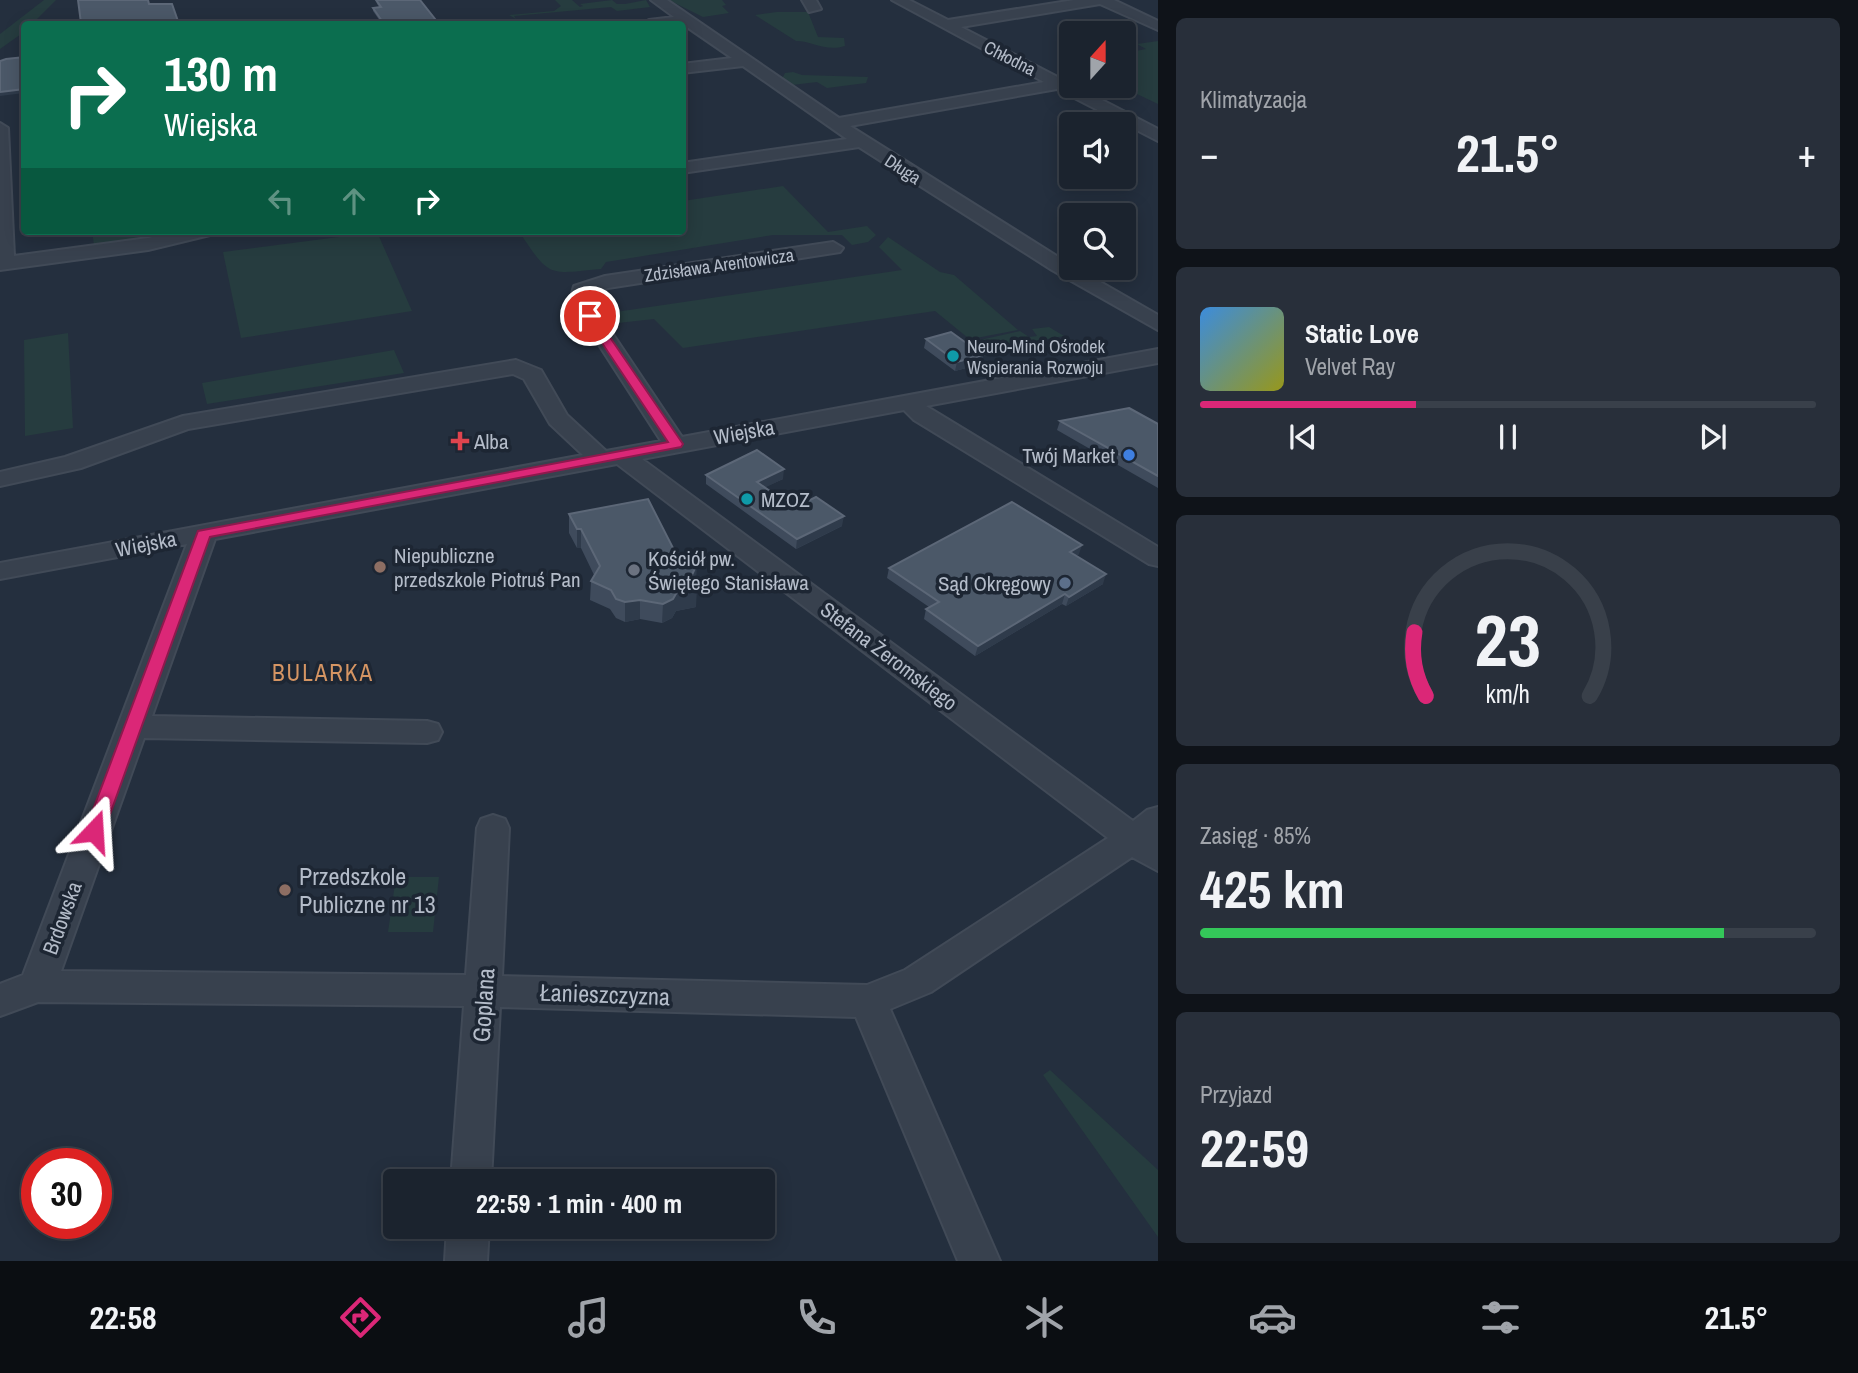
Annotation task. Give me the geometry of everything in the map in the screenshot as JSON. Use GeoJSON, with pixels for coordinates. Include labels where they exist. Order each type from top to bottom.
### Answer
{"type":"FeatureCollection","features":[{"type":"Feature","properties":{"kind":"street","name":"Długa"},"geometry":{"type":"LineString","coordinates":[[658,0],[862,142],[1059,266],[1158,324]]}},
{"type":"Feature","properties":{"kind":"street","name":"Chłodna"},"geometry":{"type":"LineString","coordinates":[[899,0],[1059,84]]}},
{"type":"Feature","properties":{"kind":"street"},"geometry":{"type":"LineString","coordinates":[[989,0],[1017,13]]}},
{"type":"Feature","properties":{"kind":"street"},"geometry":{"type":"LineString","coordinates":[[945,25],[1101,0],[1158,26]]}},
{"type":"Feature","properties":{"kind":"street"},"geometry":{"type":"LineString","coordinates":[[678,21],[688,20]]}},
{"type":"Feature","properties":{"kind":"street"},"geometry":{"type":"LineString","coordinates":[[686,68],[746,61]]}},
{"type":"Feature","properties":{"kind":"street"},"geometry":{"type":"LineString","coordinates":[[835,124],[1059,84]]}},
{"type":"Feature","properties":{"kind":"street","name":"Chłodna"},"geometry":{"type":"LineString","coordinates":[[1086,98],[1158,136]]}},
{"type":"Feature","properties":{"kind":"street"},"geometry":{"type":"LineString","coordinates":[[0,128],[2,264],[149,244],[186,235]]}},
{"type":"Feature","properties":{"kind":"street"},"geometry":{"type":"LineString","coordinates":[[686,167],[862,142]]}},
{"type":"Feature","properties":{"kind":"street","name":"Zdzisława Arentowicza"},"geometry":{"type":"LineString","coordinates":[[676,444],[580,300],[581,290],[605,282],[833,248]]}},
{"type":"Feature","properties":{"kind":"street","name":"Wiejska"},"geometry":{"type":"LineString","coordinates":[[0,571],[1158,356]]}},
{"type":"Feature","properties":{"kind":"street","name":"Stefana Żeromskiego"},"geometry":{"type":"LineString","coordinates":[[0,479],[72,463],[183,424],[516,367],[533,374],[558,418],[1150,839]]}},
{"type":"Feature","properties":{"kind":"street"},"geometry":{"type":"LineString","coordinates":[[907,401],[922,415],[1158,558]]}},
{"type":"Feature","properties":{"kind":"street","name":"Brdowska"},"geometry":{"type":"LineString","coordinates":[[37,986],[204,534]]}},
{"type":"Feature","properties":{"kind":"street"},"geometry":{"type":"LineString","coordinates":[[133,727],[427,732]]}},
{"type":"Feature","properties":{"kind":"street","name":"Goplana"},"geometry":{"type":"LineString","coordinates":[[472,1169],[493,828]]}},
{"type":"Feature","properties":{"kind":"street","name":"Łanieszczyzna"},"geometry":{"type":"LineString","coordinates":[[0,1000],[37,986],[484,990],[868,1001],[918,981],[1150,839]]}},
{"type":"Feature","properties":{"kind":"street"},"geometry":{"type":"LineString","coordinates":[[868,1001],[979,1261]]}},
{"type":"Feature","properties":{"kind":"street"},"geometry":{"type":"LineString","coordinates":[[466,1261],[467,1239]]}},
{"type":"Feature","properties":{"kind":"green space"},"geometry":{"type":"Polygon","coordinates":[[[44,0],[56,0],[35,21],[21,21],[21,34],[0,49],[0,34],[44,0]]]}},
{"type":"Feature","properties":{"kind":"green space"},"geometry":{"type":"Polygon","coordinates":[[[555,0],[572,0],[580,7],[583,6],[580,4],[612,0],[617,4],[625,4],[646,0],[650,7],[617,11],[611,7],[514,16],[516,19],[509,15],[554,11],[561,6],[555,0]]]}},
{"type":"Feature","properties":{"kind":"green space"},"geometry":{"type":"Polygon","coordinates":[[[669,0],[722,0],[726,5],[722,6],[729,13],[703,17],[669,0]]]}},
{"type":"Feature","properties":{"kind":"green space"},"geometry":{"type":"Polygon","coordinates":[[[808,12],[818,37],[844,38],[845,46],[831,48],[796,41],[755,15],[808,12]]]}},
{"type":"Feature","properties":{"kind":"green space"},"geometry":{"type":"Polygon","coordinates":[[[1158,41],[1158,104],[1136,94],[1136,51],[1146,49],[1137,44],[1158,41]]]}},
{"type":"Feature","properties":{"kind":"green space"},"geometry":{"type":"Polygon","coordinates":[[[785,73],[802,75],[868,77],[866,83],[827,88],[817,82],[792,85],[782,79],[785,73]]]}},
{"type":"Feature","properties":{"kind":"green space"},"geometry":{"type":"Polygon","coordinates":[[[783,186],[828,232],[867,226],[876,235],[868,242],[852,245],[842,235],[773,235],[606,262],[601,269],[560,272],[545,265],[521,235],[686,235],[686,201],[783,186]]]}},
{"type":"Feature","properties":{"kind":"green space"},"geometry":{"type":"Polygon","coordinates":[[[93,235],[144,235],[144,238],[94,245],[93,235]]]}},
{"type":"Feature","properties":{"kind":"green space"},"geometry":{"type":"Polygon","coordinates":[[[354,235],[378,235],[412,311],[241,338],[223,252],[354,235]]]}},
{"type":"Feature","properties":{"kind":"green space"},"geometry":{"type":"Polygon","coordinates":[[[888,237],[940,272],[954,275],[1018,330],[976,338],[987,350],[984,351],[935,311],[683,348],[654,319],[609,324],[602,314],[902,270],[879,247],[888,237]]]}},
{"type":"Feature","properties":{"kind":"green space"},"geometry":{"type":"Polygon","coordinates":[[[1049,327],[1064,336],[989,350],[980,340],[1020,331],[1029,337],[1037,336],[1032,329],[1049,327]]]}},
{"type":"Feature","properties":{"kind":"green space"},"geometry":{"type":"Polygon","coordinates":[[[68,333],[73,428],[25,436],[24,340],[68,333]]]}},
{"type":"Feature","properties":{"kind":"green space"},"geometry":{"type":"Polygon","coordinates":[[[394,350],[404,373],[207,404],[202,383],[394,350]]]}},
{"type":"Feature","properties":{"kind":"green space"},"geometry":{"type":"Polygon","coordinates":[[[396,877],[439,877],[433,932],[388,932],[396,877]]]}},
{"type":"Feature","properties":{"kind":"green space"},"geometry":{"type":"Polygon","coordinates":[[[1050,1070],[1158,1170],[1158,1237],[1043,1075],[1050,1070]]]}},
{"type":"Feature","properties":{"kind":"building"},"geometry":{"type":"Polygon","coordinates":[[[78,0],[148,0],[149,4],[172,4],[178,21],[81,21],[78,0]]]}},
{"type":"Feature","properties":{"kind":"building"},"geometry":{"type":"Polygon","coordinates":[[[376,0],[420,0],[437,21],[382,21],[373,8],[381,7],[376,0]]]}},
{"type":"Feature","properties":{"kind":"building"},"geometry":{"type":"Polygon","coordinates":[[[21,57],[21,89],[0,92],[0,61],[21,57]]]}},
{"type":"Feature","properties":{"kind":"building"},"geometry":{"type":"Polygon","coordinates":[[[951,332],[983,355],[957,362],[926,339],[951,332]]]}},
{"type":"Feature","properties":{"kind":"building","name":"Twój Market"},"geometry":{"type":"Polygon","coordinates":[[[1129,408],[1158,424],[1158,476],[1060,421],[1129,408]]]}},
{"type":"Feature","properties":{"kind":"building","name":"MZOZ"},"geometry":{"type":"Polygon","coordinates":[[[757,450],[784,469],[757,482],[794,508],[816,497],[844,516],[797,539],[706,475],[757,450]]]}},
{"type":"Feature","properties":{"kind":"building","name":"Kościół pw. Świętego Stanisława"},"geometry":{"type":"Polygon","coordinates":[[[648,499],[675,552],[690,556],[697,564],[691,577],[697,588],[677,592],[673,599],[663,604],[640,600],[625,602],[616,599],[611,590],[591,581],[600,566],[581,529],[577,529],[569,514],[648,499]]]}},
{"type":"Feature","properties":{"kind":"building","name":"Sąd Okręgowy"},"geometry":{"type":"Polygon","coordinates":[[[1012,502],[1082,545],[1070,552],[1106,574],[1069,597],[1065,594],[978,646],[926,609],[939,602],[889,568],[1012,502]]]}},
{"type":"Feature","properties":{"kind":"place","name":"Neuro-Mind Ośrodek Wspierania Rozwoju"},"geometry":{"type":"Point","coordinates":[953,356]}},
{"type":"Feature","properties":{"kind":"place","name":"Alba"},"geometry":{"type":"Point","coordinates":[460,441]}},
{"type":"Feature","properties":{"kind":"place","name":"Twój Market"},"geometry":{"type":"Point","coordinates":[1129,455]}},
{"type":"Feature","properties":{"kind":"place","name":"MZOZ"},"geometry":{"type":"Point","coordinates":[747,499]}},
{"type":"Feature","properties":{"kind":"place","name":"Niepubliczne przedszkole Piotruś Pan"},"geometry":{"type":"Point","coordinates":[380,567]}},
{"type":"Feature","properties":{"kind":"place","name":"Kościół pw. Świętego Stanisława"},"geometry":{"type":"Point","coordinates":[634,570]}},
{"type":"Feature","properties":{"kind":"place","name":"Sąd Okręgowy"},"geometry":{"type":"Point","coordinates":[1065,583]}},
{"type":"Feature","properties":{"kind":"place","name":"Przedszkole Publiczne nr 13"},"geometry":{"type":"Point","coordinates":[285,890]}},
{"type":"Feature","properties":{"kind":"district","name":"BULARKA"},"geometry":{"type":"Point","coordinates":[323,672]}},
{"type":"Feature","properties":{"kind":"route"},"geometry":{"type":"LineString","coordinates":[[94,831],[204,534],[676,444],[590,316]]}}]}
